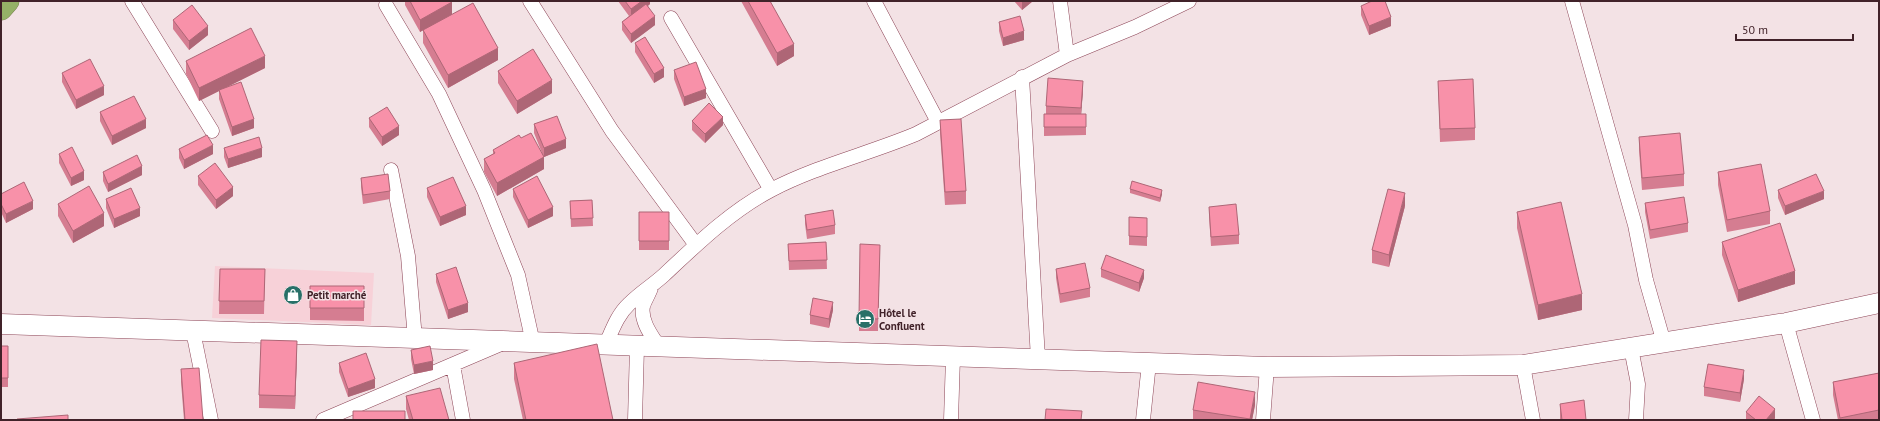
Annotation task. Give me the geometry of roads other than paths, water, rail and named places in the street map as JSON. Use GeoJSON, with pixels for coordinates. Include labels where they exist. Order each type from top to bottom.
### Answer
{"type":"FeatureCollection","features":[{"type":"Feature","properties":{"kind":"highway"},"geometry":{"type":"LineString","coordinates":[[1,9],[8,1]]}},
{"type":"Feature","properties":{"kind":"street"},"geometry":{"type":"LineString","coordinates":[[132,1],[212,131]]}},
{"type":"Feature","properties":{"kind":"street"},"geometry":{"type":"LineString","coordinates":[[530,1],[612,131],[696,245]]}},
{"type":"Feature","properties":{"kind":"street"},"geometry":{"type":"LineString","coordinates":[[874,1],[938,122]]}},
{"type":"Feature","properties":{"kind":"street"},"geometry":{"type":"LineString","coordinates":[[1060,1],[1067,55]]}},
{"type":"Feature","properties":{"kind":"street"},"geometry":{"type":"LineString","coordinates":[[606,346],[617,320],[629,304],[652,286],[696,245],[730,217],[771,190],[831,165],[892,144],[938,122],[1022,77],[1067,55],[1135,27],[1189,1]]}},
{"type":"Feature","properties":{"kind":"street"},"geometry":{"type":"LineString","coordinates":[[1572,1],[1635,225],[1646,280],[1664,343]]}},
{"type":"Feature","properties":{"kind":"street"},"geometry":{"type":"LineString","coordinates":[[386,5],[438,94],[484,190],[518,275],[532,343]]}},
{"type":"Feature","properties":{"kind":"street"},"geometry":{"type":"LineString","coordinates":[[671,18],[771,190]]}},
{"type":"Feature","properties":{"kind":"street"},"geometry":{"type":"LineString","coordinates":[[1022,77],[1038,359]]}},
{"type":"Feature","properties":{"kind":"street"},"geometry":{"type":"LineString","coordinates":[[391,170],[408,256],[415,339]]}},
{"type":"Feature","properties":{"kind":"street"},"geometry":{"type":"LineString","coordinates":[[652,286],[643,306],[644,318],[649,332],[659,347]]}},
{"type":"Feature","properties":{"kind":"street"},"geometry":{"type":"LineString","coordinates":[[1,324],[606,346],[1267,367],[1523,364],[1786,323],[1879,303]]}},
{"type":"Feature","properties":{"kind":"street"},"geometry":{"type":"LineString","coordinates":[[1786,323],[1813,420]]}},
{"type":"Feature","properties":{"kind":"street"},"geometry":{"type":"LineString","coordinates":[[193,331],[211,420]]}},
{"type":"Feature","properties":{"kind":"street"},"geometry":{"type":"LineString","coordinates":[[326,419],[506,342]]}},
{"type":"Feature","properties":{"kind":"street"},"geometry":{"type":"LineString","coordinates":[[635,420],[637,347]]}},
{"type":"Feature","properties":{"kind":"street"},"geometry":{"type":"LineString","coordinates":[[1631,348],[1638,384],[1636,420]]}},
{"type":"Feature","properties":{"kind":"street"},"geometry":{"type":"LineString","coordinates":[[951,420],[953,357]]}},
{"type":"Feature","properties":{"kind":"street"},"geometry":{"type":"LineString","coordinates":[[1143,420],[1149,363]]}},
{"type":"Feature","properties":{"kind":"street"},"geometry":{"type":"LineString","coordinates":[[1523,364],[1533,420]]}},
{"type":"Feature","properties":{"kind":"street"},"geometry":{"type":"LineString","coordinates":[[453,365],[463,420]]}},
{"type":"Feature","properties":{"kind":"street"},"geometry":{"type":"LineString","coordinates":[[1263,420],[1267,367]]}},
{"type":"Feature","properties":{"kind":"place","name":"Petit marché"},"geometry":{"type":"Point","coordinates":[293,295]}},
{"type":"Feature","properties":{"kind":"place","name":"Hôtel le Confluent"},"geometry":{"type":"Point","coordinates":[865,319]}}]}
